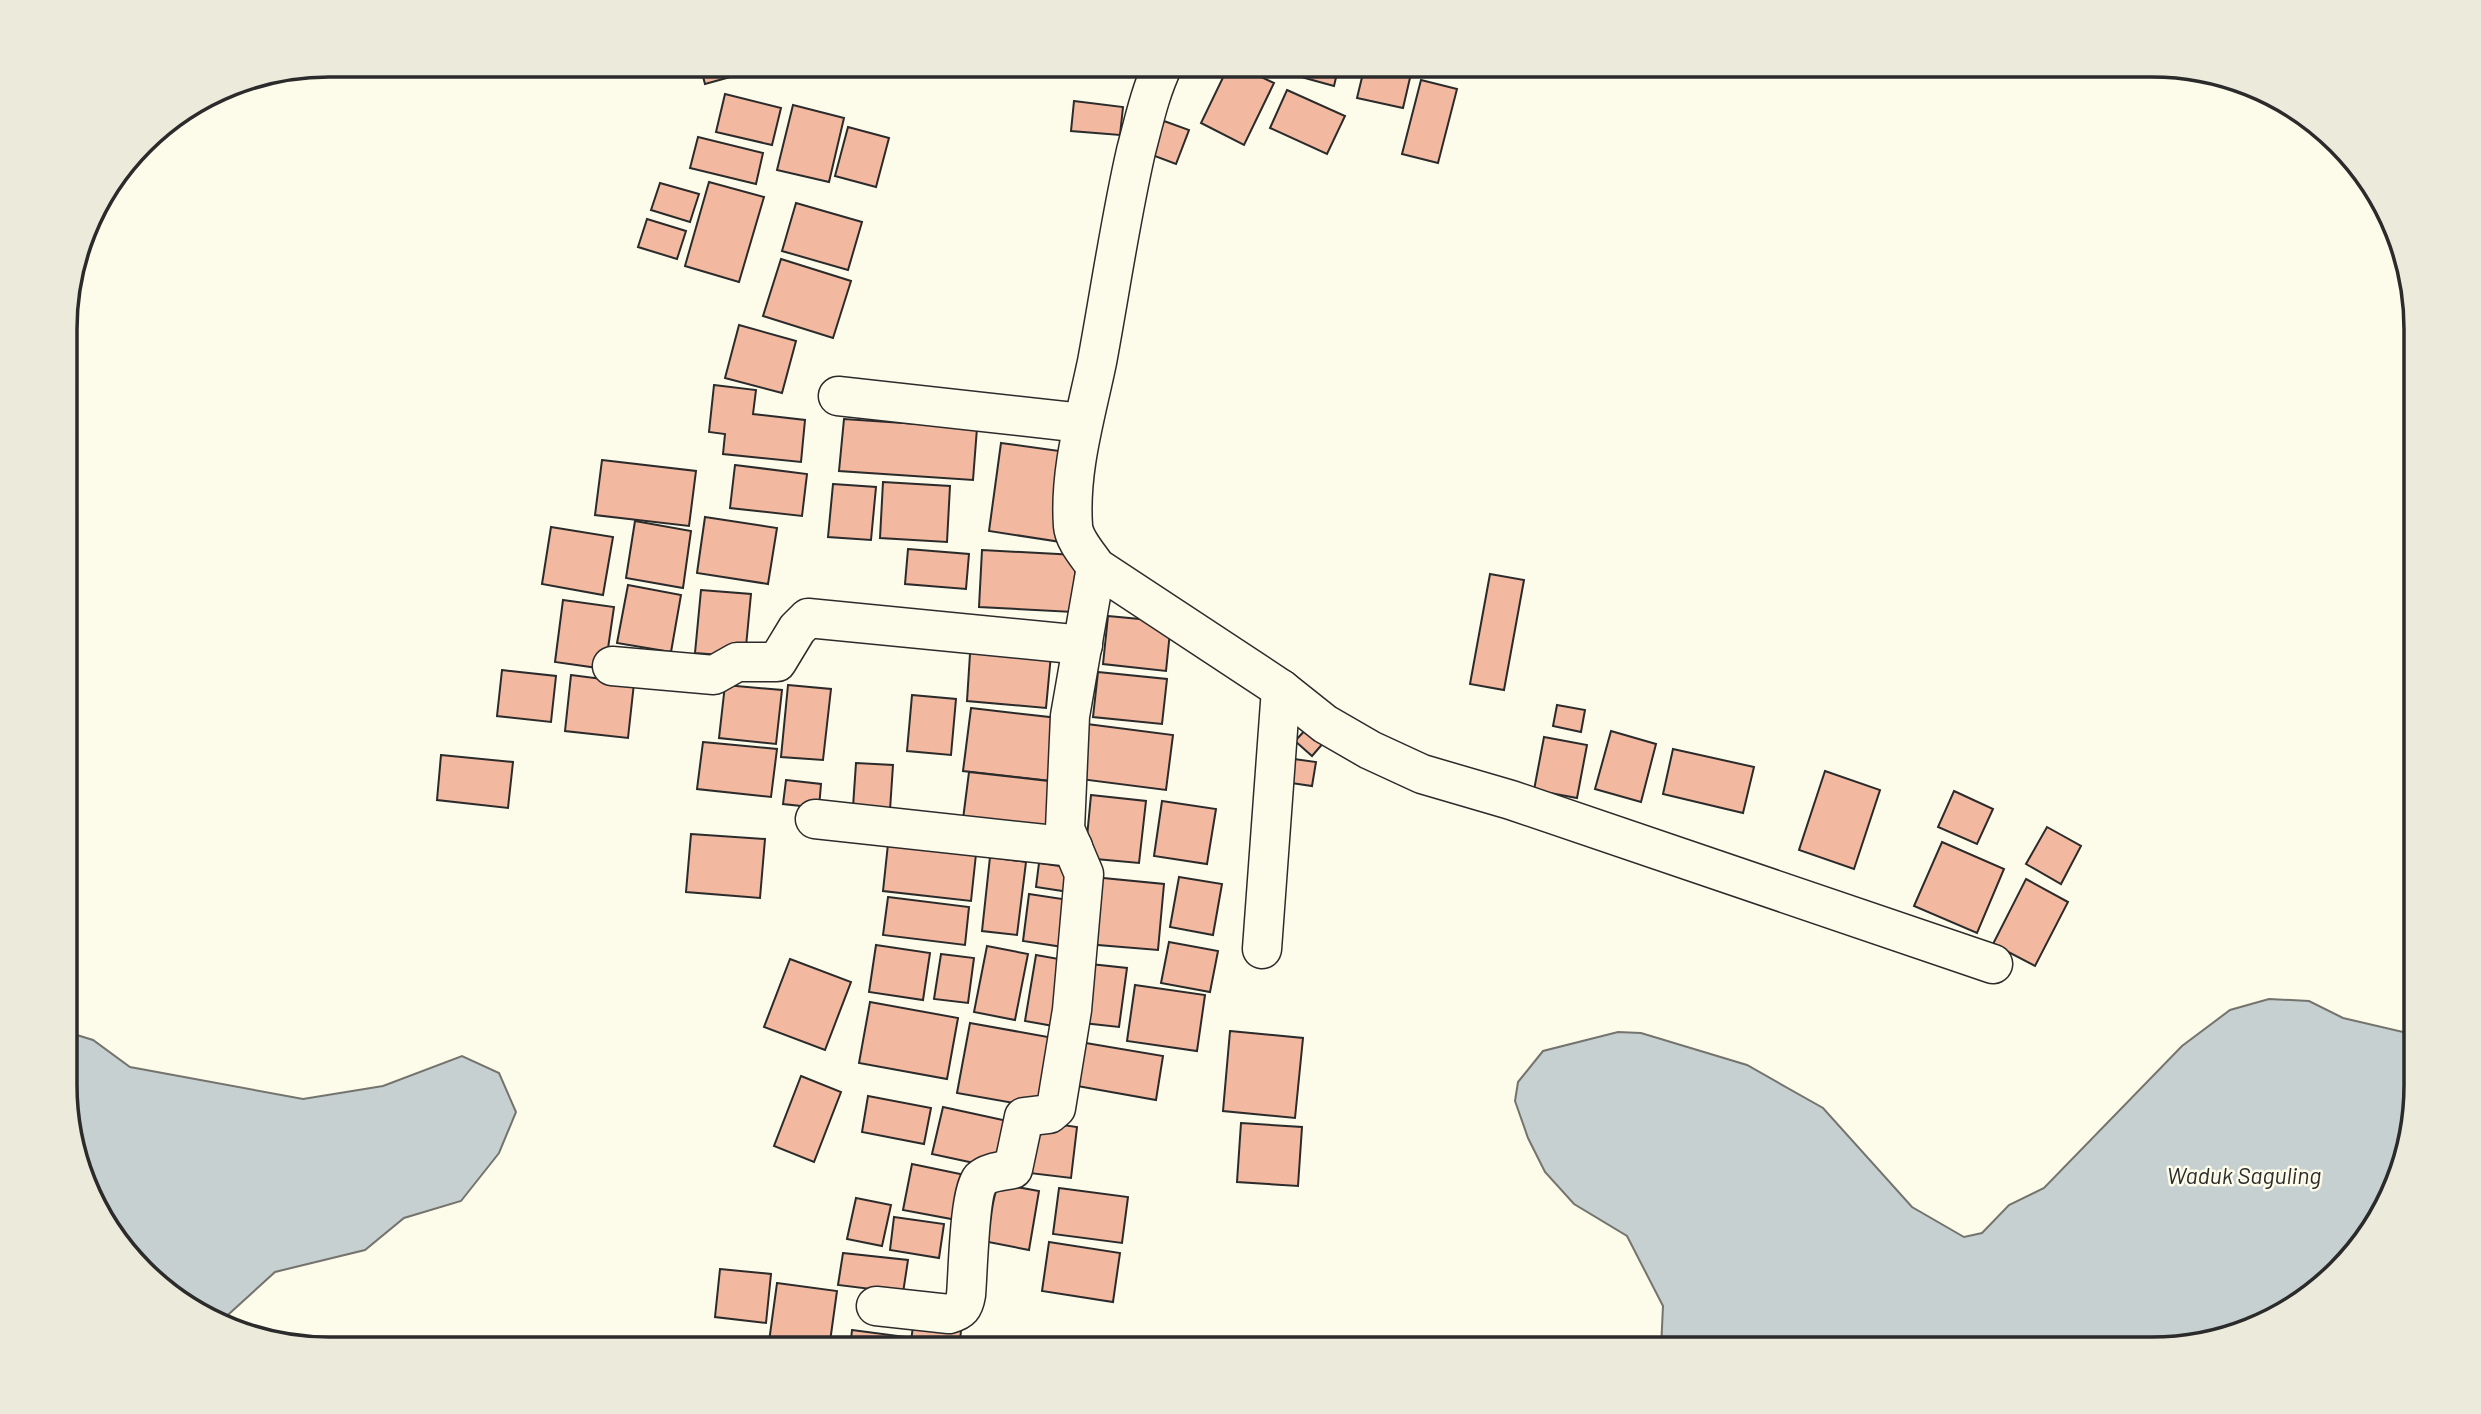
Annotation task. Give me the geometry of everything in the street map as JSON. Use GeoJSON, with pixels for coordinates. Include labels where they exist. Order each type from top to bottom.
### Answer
{"type":"FeatureCollection","features":[{"type":"Feature","properties":{"kind":"street"},"geometry":{"type":"LineString","coordinates":[[1157,77],[1152,88],[1131,174],[1083,423],[1072,498],[1073,530],[1096,567],[1282,689],[1325,724],[1370,750],[1422,774],[1511,800],[1993,964]]}},
{"type":"Feature","properties":{"kind":"street"},"geometry":{"type":"LineString","coordinates":[[838,396],[1083,423]]}},
{"type":"Feature","properties":{"kind":"street"},"geometry":{"type":"LineString","coordinates":[[876,1306],[949,1314],[959,1311],[966,1295],[974,1200],[980,1180],[987,1175],[1013,1169],[1024,1117],[1049,1114],[1056,1108],[1072,1010],[1084,874],[1065,829],[1070,716],[1096,567]]}},
{"type":"Feature","properties":{"kind":"street"},"geometry":{"type":"LineString","coordinates":[[612,666],[714,676],[737,662],[777,662],[797,629],[808,618],[1083,645]]}},
{"type":"Feature","properties":{"kind":"street"},"geometry":{"type":"LineString","coordinates":[[1262,949],[1282,689]]}},
{"type":"Feature","properties":{"kind":"street"},"geometry":{"type":"LineString","coordinates":[[815,819],[1073,847]]}},
{"type":"Feature","properties":{"kind":"water","name":"Waduk Saguling"},"geometry":{"type":"Polygon","coordinates":[[[2269,999],[2309,1001],[2343,1018],[2404,1032],[2402,1118],[2391,1166],[2378,1196],[2362,1225],[2330,1263],[2292,1295],[2263,1311],[2233,1324],[2185,1335],[1662,1337],[1663,1306],[1627,1236],[1574,1204],[1545,1172],[1528,1138],[1515,1101],[1518,1082],[1543,1051],[1618,1032],[1641,1033],[1747,1065],[1823,1108],[1912,1207],[1964,1237],[1982,1233],[2009,1205],[2044,1188],[2182,1046],[2230,1010],[2269,999]]]}},
{"type":"Feature","properties":{"kind":"water"},"geometry":{"type":"Polygon","coordinates":[[[77,1035],[93,1040],[130,1067],[303,1099],[383,1086],[462,1056],[499,1073],[516,1112],[499,1153],[461,1201],[404,1218],[365,1250],[275,1272],[227,1315],[176,1285],[151,1263],[129,1238],[111,1211],[90,1166],[79,1118],[77,1035]]]}},
{"type":"Feature","properties":{"kind":"building"},"geometry":{"type":"Polygon","coordinates":[[[703,77],[730,77],[705,84],[703,77]]]}},
{"type":"Feature","properties":{"kind":"building"},"geometry":{"type":"Polygon","coordinates":[[[1223,77],[1261,77],[1274,83],[1244,145],[1201,123],[1223,77]]]}},
{"type":"Feature","properties":{"kind":"building"},"geometry":{"type":"Polygon","coordinates":[[[1301,77],[1336,77],[1334,86],[1301,77]]]}},
{"type":"Feature","properties":{"kind":"building"},"geometry":{"type":"Polygon","coordinates":[[[1362,77],[1410,77],[1403,108],[1357,98],[1362,77]]]}},
{"type":"Feature","properties":{"kind":"building"},"geometry":{"type":"Polygon","coordinates":[[[1421,80],[1457,89],[1438,163],[1402,154],[1421,80]]]}},
{"type":"Feature","properties":{"kind":"building"},"geometry":{"type":"Polygon","coordinates":[[[1287,90],[1345,116],[1327,154],[1270,128],[1287,90]]]}},
{"type":"Feature","properties":{"kind":"building"},"geometry":{"type":"Polygon","coordinates":[[[725,94],[781,108],[772,145],[716,132],[725,94]]]}},
{"type":"Feature","properties":{"kind":"building"},"geometry":{"type":"Polygon","coordinates":[[[1074,101],[1123,107],[1120,135],[1071,131],[1074,101]]]}},
{"type":"Feature","properties":{"kind":"building"},"geometry":{"type":"Polygon","coordinates":[[[793,105],[844,118],[829,182],[777,170],[793,105]]]}},
{"type":"Feature","properties":{"kind":"building"},"geometry":{"type":"Polygon","coordinates":[[[1164,121],[1189,130],[1176,164],[1152,155],[1164,121]]]}},
{"type":"Feature","properties":{"kind":"building"},"geometry":{"type":"Polygon","coordinates":[[[848,127],[889,138],[876,187],[835,176],[848,127]]]}},
{"type":"Feature","properties":{"kind":"building"},"geometry":{"type":"Polygon","coordinates":[[[698,137],[763,153],[756,184],[690,168],[698,137]]]}},
{"type":"Feature","properties":{"kind":"building"},"geometry":{"type":"Polygon","coordinates":[[[709,182],[764,197],[739,282],[685,266],[709,182]]]}},
{"type":"Feature","properties":{"kind":"building"},"geometry":{"type":"Polygon","coordinates":[[[660,183],[699,194],[690,222],[651,210],[660,183]]]}},
{"type":"Feature","properties":{"kind":"building"},"geometry":{"type":"Polygon","coordinates":[[[796,203],[862,222],[848,270],[782,251],[796,203]]]}},
{"type":"Feature","properties":{"kind":"building"},"geometry":{"type":"Polygon","coordinates":[[[647,219],[686,231],[677,259],[638,247],[647,219]]]}},
{"type":"Feature","properties":{"kind":"building"},"geometry":{"type":"Polygon","coordinates":[[[781,259],[851,281],[833,338],[763,316],[781,259]]]}},
{"type":"Feature","properties":{"kind":"building"},"geometry":{"type":"Polygon","coordinates":[[[739,325],[796,341],[782,393],[725,378],[739,325]]]}},
{"type":"Feature","properties":{"kind":"building"},"geometry":{"type":"Polygon","coordinates":[[[714,385],[756,390],[753,414],[805,420],[801,462],[723,454],[725,434],[709,432],[714,385]]]}},
{"type":"Feature","properties":{"kind":"building"},"geometry":{"type":"Polygon","coordinates":[[[844,419],[977,428],[973,480],[839,471],[844,419]]]}},
{"type":"Feature","properties":{"kind":"building"},"geometry":{"type":"Polygon","coordinates":[[[1001,443],[1074,453],[1061,542],[989,531],[1001,443]]]}},
{"type":"Feature","properties":{"kind":"building"},"geometry":{"type":"Polygon","coordinates":[[[602,460],[696,471],[689,526],[595,515],[602,460]]]}},
{"type":"Feature","properties":{"kind":"building"},"geometry":{"type":"Polygon","coordinates":[[[735,465],[807,474],[802,516],[730,508],[735,465]]]}},
{"type":"Feature","properties":{"kind":"building"},"geometry":{"type":"Polygon","coordinates":[[[883,482],[950,486],[947,542],[880,538],[883,482]]]}},
{"type":"Feature","properties":{"kind":"building"},"geometry":{"type":"Polygon","coordinates":[[[833,484],[876,487],[871,540],[828,537],[833,484]]]}},
{"type":"Feature","properties":{"kind":"building"},"geometry":{"type":"Polygon","coordinates":[[[705,517],[777,528],[768,584],[697,573],[705,517]]]}},
{"type":"Feature","properties":{"kind":"building"},"geometry":{"type":"Polygon","coordinates":[[[635,521],[691,531],[683,588],[626,578],[635,521]]]}},
{"type":"Feature","properties":{"kind":"building"},"geometry":{"type":"Polygon","coordinates":[[[551,527],[613,537],[603,595],[542,584],[551,527]]]}},
{"type":"Feature","properties":{"kind":"building"},"geometry":{"type":"Polygon","coordinates":[[[908,549],[969,554],[966,589],[905,584],[908,549]]]}},
{"type":"Feature","properties":{"kind":"building"},"geometry":{"type":"Polygon","coordinates":[[[982,550],[1076,555],[1073,612],[979,607],[982,550]]]}},
{"type":"Feature","properties":{"kind":"building"},"geometry":{"type":"Polygon","coordinates":[[[1490,574],[1524,580],[1504,690],[1470,684],[1490,574]]]}},
{"type":"Feature","properties":{"kind":"building"},"geometry":{"type":"Polygon","coordinates":[[[628,585],[681,595],[671,652],[617,643],[628,585]]]}},
{"type":"Feature","properties":{"kind":"building"},"geometry":{"type":"Polygon","coordinates":[[[701,590],[751,594],[745,657],[695,653],[701,590]]]}},
{"type":"Feature","properties":{"kind":"building"},"geometry":{"type":"Polygon","coordinates":[[[563,600],[614,607],[605,669],[555,662],[563,600]]]}},
{"type":"Feature","properties":{"kind":"building"},"geometry":{"type":"Polygon","coordinates":[[[1108,616],[1171,622],[1166,671],[1103,664],[1108,616]]]}},
{"type":"Feature","properties":{"kind":"building"},"geometry":{"type":"Polygon","coordinates":[[[971,638],[1052,644],[1046,708],[967,701],[971,638]]]}},
{"type":"Feature","properties":{"kind":"building"},"geometry":{"type":"Polygon","coordinates":[[[502,670],[556,676],[551,722],[497,716],[502,670]]]}},
{"type":"Feature","properties":{"kind":"building"},"geometry":{"type":"Polygon","coordinates":[[[1098,672],[1167,679],[1162,724],[1093,717],[1098,672]]]}},
{"type":"Feature","properties":{"kind":"building"},"geometry":{"type":"Polygon","coordinates":[[[571,675],[634,683],[628,738],[565,731],[571,675]]]}},
{"type":"Feature","properties":{"kind":"building"},"geometry":{"type":"Polygon","coordinates":[[[725,685],[782,690],[776,744],[719,738],[725,685]]]}},
{"type":"Feature","properties":{"kind":"building"},"geometry":{"type":"Polygon","coordinates":[[[788,685],[831,689],[823,760],[781,757],[788,685]]]}},
{"type":"Feature","properties":{"kind":"building"},"geometry":{"type":"Polygon","coordinates":[[[912,695],[956,699],[951,755],[907,751],[912,695]]]}},
{"type":"Feature","properties":{"kind":"building"},"geometry":{"type":"Polygon","coordinates":[[[1557,705],[1585,710],[1581,732],[1553,726],[1557,705]]]}},
{"type":"Feature","properties":{"kind":"building"},"geometry":{"type":"Polygon","coordinates":[[[971,708],[1058,718],[1051,781],[963,771],[971,708]]]}},
{"type":"Feature","properties":{"kind":"building"},"geometry":{"type":"Polygon","coordinates":[[[1087,724],[1173,735],[1166,790],[1080,779],[1087,724]]]}},
{"type":"Feature","properties":{"kind":"building"},"geometry":{"type":"Polygon","coordinates":[[[1309,726],[1325,741],[1312,756],[1295,741],[1309,726]]]}},
{"type":"Feature","properties":{"kind":"building"},"geometry":{"type":"Polygon","coordinates":[[[1611,731],[1656,744],[1641,802],[1595,789],[1611,731]]]}},
{"type":"Feature","properties":{"kind":"building"},"geometry":{"type":"Polygon","coordinates":[[[1544,737],[1587,745],[1577,798],[1534,790],[1544,737]]]}},
{"type":"Feature","properties":{"kind":"building"},"geometry":{"type":"Polygon","coordinates":[[[703,742],[777,749],[771,797],[697,789],[703,742]]]}},
{"type":"Feature","properties":{"kind":"building"},"geometry":{"type":"Polygon","coordinates":[[[1673,749],[1754,767],[1743,813],[1663,794],[1673,749]]]}},
{"type":"Feature","properties":{"kind":"building"},"geometry":{"type":"Polygon","coordinates":[[[441,755],[513,762],[508,808],[437,800],[441,755]]]}},
{"type":"Feature","properties":{"kind":"building"},"geometry":{"type":"Polygon","coordinates":[[[1294,759],[1316,762],[1312,786],[1291,783],[1294,759]]]}},
{"type":"Feature","properties":{"kind":"building"},"geometry":{"type":"Polygon","coordinates":[[[856,763],[893,765],[890,810],[853,807],[856,763]]]}},
{"type":"Feature","properties":{"kind":"building"},"geometry":{"type":"Polygon","coordinates":[[[1825,771],[1880,790],[1854,869],[1799,850],[1825,771]]]}},
{"type":"Feature","properties":{"kind":"building"},"geometry":{"type":"Polygon","coordinates":[[[969,772],[1057,782],[1049,838],[962,827],[969,772]]]}},
{"type":"Feature","properties":{"kind":"building"},"geometry":{"type":"Polygon","coordinates":[[[786,780],[821,784],[819,808],[783,804],[786,780]]]}},
{"type":"Feature","properties":{"kind":"building"},"geometry":{"type":"Polygon","coordinates":[[[1954,791],[1993,809],[1977,844],[1938,827],[1954,791]]]}},
{"type":"Feature","properties":{"kind":"building"},"geometry":{"type":"Polygon","coordinates":[[[1091,795],[1146,801],[1139,863],[1085,858],[1091,795]]]}},
{"type":"Feature","properties":{"kind":"building"},"geometry":{"type":"Polygon","coordinates":[[[1162,801],[1216,809],[1207,864],[1154,856],[1162,801]]]}},
{"type":"Feature","properties":{"kind":"building"},"geometry":{"type":"Polygon","coordinates":[[[2047,827],[2081,846],[2061,884],[2026,864],[2047,827]]]}},
{"type":"Feature","properties":{"kind":"building"},"geometry":{"type":"Polygon","coordinates":[[[691,834],[765,839],[760,898],[686,892],[691,834]]]}},
{"type":"Feature","properties":{"kind":"building"},"geometry":{"type":"Polygon","coordinates":[[[1942,842],[2004,869],[1977,933],[1914,906],[1942,842]]]}},
{"type":"Feature","properties":{"kind":"building"},"geometry":{"type":"Polygon","coordinates":[[[888,844],[976,854],[971,901],[883,891],[888,844]]]}},
{"type":"Feature","properties":{"kind":"building"},"geometry":{"type":"Polygon","coordinates":[[[990,857],[1026,862],[1017,935],[982,931],[990,857]]]}},
{"type":"Feature","properties":{"kind":"building"},"geometry":{"type":"Polygon","coordinates":[[[1039,863],[1073,868],[1069,892],[1036,887],[1039,863]]]}},
{"type":"Feature","properties":{"kind":"building"},"geometry":{"type":"Polygon","coordinates":[[[1093,877],[1164,884],[1158,950],[1086,944],[1093,877]]]}},
{"type":"Feature","properties":{"kind":"building"},"geometry":{"type":"Polygon","coordinates":[[[1179,877],[1222,884],[1213,935],[1170,927],[1179,877]]]}},
{"type":"Feature","properties":{"kind":"building"},"geometry":{"type":"Polygon","coordinates":[[[2026,879],[2068,902],[2035,966],[1993,944],[2026,879]]]}},
{"type":"Feature","properties":{"kind":"building"},"geometry":{"type":"Polygon","coordinates":[[[1029,894],[1069,900],[1063,947],[1023,941],[1029,894]]]}},
{"type":"Feature","properties":{"kind":"building"},"geometry":{"type":"Polygon","coordinates":[[[888,897],[969,907],[965,945],[883,935],[888,897]]]}},
{"type":"Feature","properties":{"kind":"building"},"geometry":{"type":"Polygon","coordinates":[[[1169,942],[1218,951],[1210,992],[1161,983],[1169,942]]]}},
{"type":"Feature","properties":{"kind":"building"},"geometry":{"type":"Polygon","coordinates":[[[876,945],[930,953],[923,1000],[869,992],[876,945]]]}},
{"type":"Feature","properties":{"kind":"building"},"geometry":{"type":"Polygon","coordinates":[[[987,946],[1028,954],[1015,1020],[974,1012],[987,946]]]}},
{"type":"Feature","properties":{"kind":"building"},"geometry":{"type":"Polygon","coordinates":[[[941,954],[974,958],[968,1003],[934,999],[941,954]]]}},
{"type":"Feature","properties":{"kind":"building"},"geometry":{"type":"Polygon","coordinates":[[[1036,955],[1070,961],[1059,1027],[1025,1021],[1036,955]]]}},
{"type":"Feature","properties":{"kind":"building"},"geometry":{"type":"Polygon","coordinates":[[[790,959],[851,982],[825,1050],[764,1027],[790,959]]]}},
{"type":"Feature","properties":{"kind":"building"},"geometry":{"type":"Polygon","coordinates":[[[1081,963],[1127,968],[1119,1027],[1074,1022],[1081,963]]]}},
{"type":"Feature","properties":{"kind":"building"},"geometry":{"type":"Polygon","coordinates":[[[1135,985],[1205,995],[1197,1051],[1127,1041],[1135,985]]]}},
{"type":"Feature","properties":{"kind":"building"},"geometry":{"type":"Polygon","coordinates":[[[870,1002],[958,1018],[947,1079],[859,1063],[870,1002]]]}},
{"type":"Feature","properties":{"kind":"building"},"geometry":{"type":"Polygon","coordinates":[[[970,1023],[1059,1039],[1047,1109],[957,1093],[970,1023]]]}},
{"type":"Feature","properties":{"kind":"building"},"geometry":{"type":"Polygon","coordinates":[[[1230,1031],[1303,1038],[1295,1118],[1223,1111],[1230,1031]]]}},
{"type":"Feature","properties":{"kind":"building"},"geometry":{"type":"Polygon","coordinates":[[[1074,1041],[1163,1056],[1156,1100],[1066,1084],[1074,1041]]]}},
{"type":"Feature","properties":{"kind":"building"},"geometry":{"type":"Polygon","coordinates":[[[801,1076],[841,1092],[814,1162],[774,1146],[801,1076]]]}},
{"type":"Feature","properties":{"kind":"building"},"geometry":{"type":"Polygon","coordinates":[[[868,1096],[931,1108],[924,1144],[862,1132],[868,1096]]]}},
{"type":"Feature","properties":{"kind":"building"},"geometry":{"type":"Polygon","coordinates":[[[943,1107],[1012,1122],[1002,1169],[932,1154],[943,1107]]]}},
{"type":"Feature","properties":{"kind":"building"},"geometry":{"type":"Polygon","coordinates":[[[1028,1120],[1077,1127],[1071,1178],[1021,1172],[1028,1120]]]}},
{"type":"Feature","properties":{"kind":"building"},"geometry":{"type":"Polygon","coordinates":[[[1241,1123],[1302,1127],[1298,1186],[1237,1182],[1241,1123]]]}},
{"type":"Feature","properties":{"kind":"building"},"geometry":{"type":"Polygon","coordinates":[[[912,1164],[970,1176],[962,1221],[903,1210],[912,1164]]]}},
{"type":"Feature","properties":{"kind":"building"},"geometry":{"type":"Polygon","coordinates":[[[989,1182],[1039,1191],[1029,1250],[978,1240],[989,1182]]]}},
{"type":"Feature","properties":{"kind":"building"},"geometry":{"type":"Polygon","coordinates":[[[1059,1188],[1128,1197],[1122,1243],[1053,1234],[1059,1188]]]}},
{"type":"Feature","properties":{"kind":"building"},"geometry":{"type":"Polygon","coordinates":[[[856,1198],[891,1205],[882,1246],[847,1239],[856,1198]]]}},
{"type":"Feature","properties":{"kind":"building"},"geometry":{"type":"Polygon","coordinates":[[[894,1217],[944,1224],[939,1258],[890,1250],[894,1217]]]}},
{"type":"Feature","properties":{"kind":"building"},"geometry":{"type":"Polygon","coordinates":[[[1049,1242],[1120,1253],[1113,1302],[1042,1291],[1049,1242]]]}},
{"type":"Feature","properties":{"kind":"building"},"geometry":{"type":"Polygon","coordinates":[[[843,1253],[908,1260],[903,1293],[838,1285],[843,1253]]]}},
{"type":"Feature","properties":{"kind":"building"},"geometry":{"type":"Polygon","coordinates":[[[720,1269],[771,1274],[766,1323],[715,1317],[720,1269]]]}},
{"type":"Feature","properties":{"kind":"building"},"geometry":{"type":"Polygon","coordinates":[[[777,1283],[837,1291],[831,1337],[770,1337],[777,1283]]]}},
{"type":"Feature","properties":{"kind":"building"},"geometry":{"type":"Polygon","coordinates":[[[913,1326],[961,1331],[960,1337],[912,1337],[913,1326]]]}},
{"type":"Feature","properties":{"kind":"building"},"geometry":{"type":"Polygon","coordinates":[[[852,1330],[906,1337],[851,1337],[852,1330]]]}}]}
